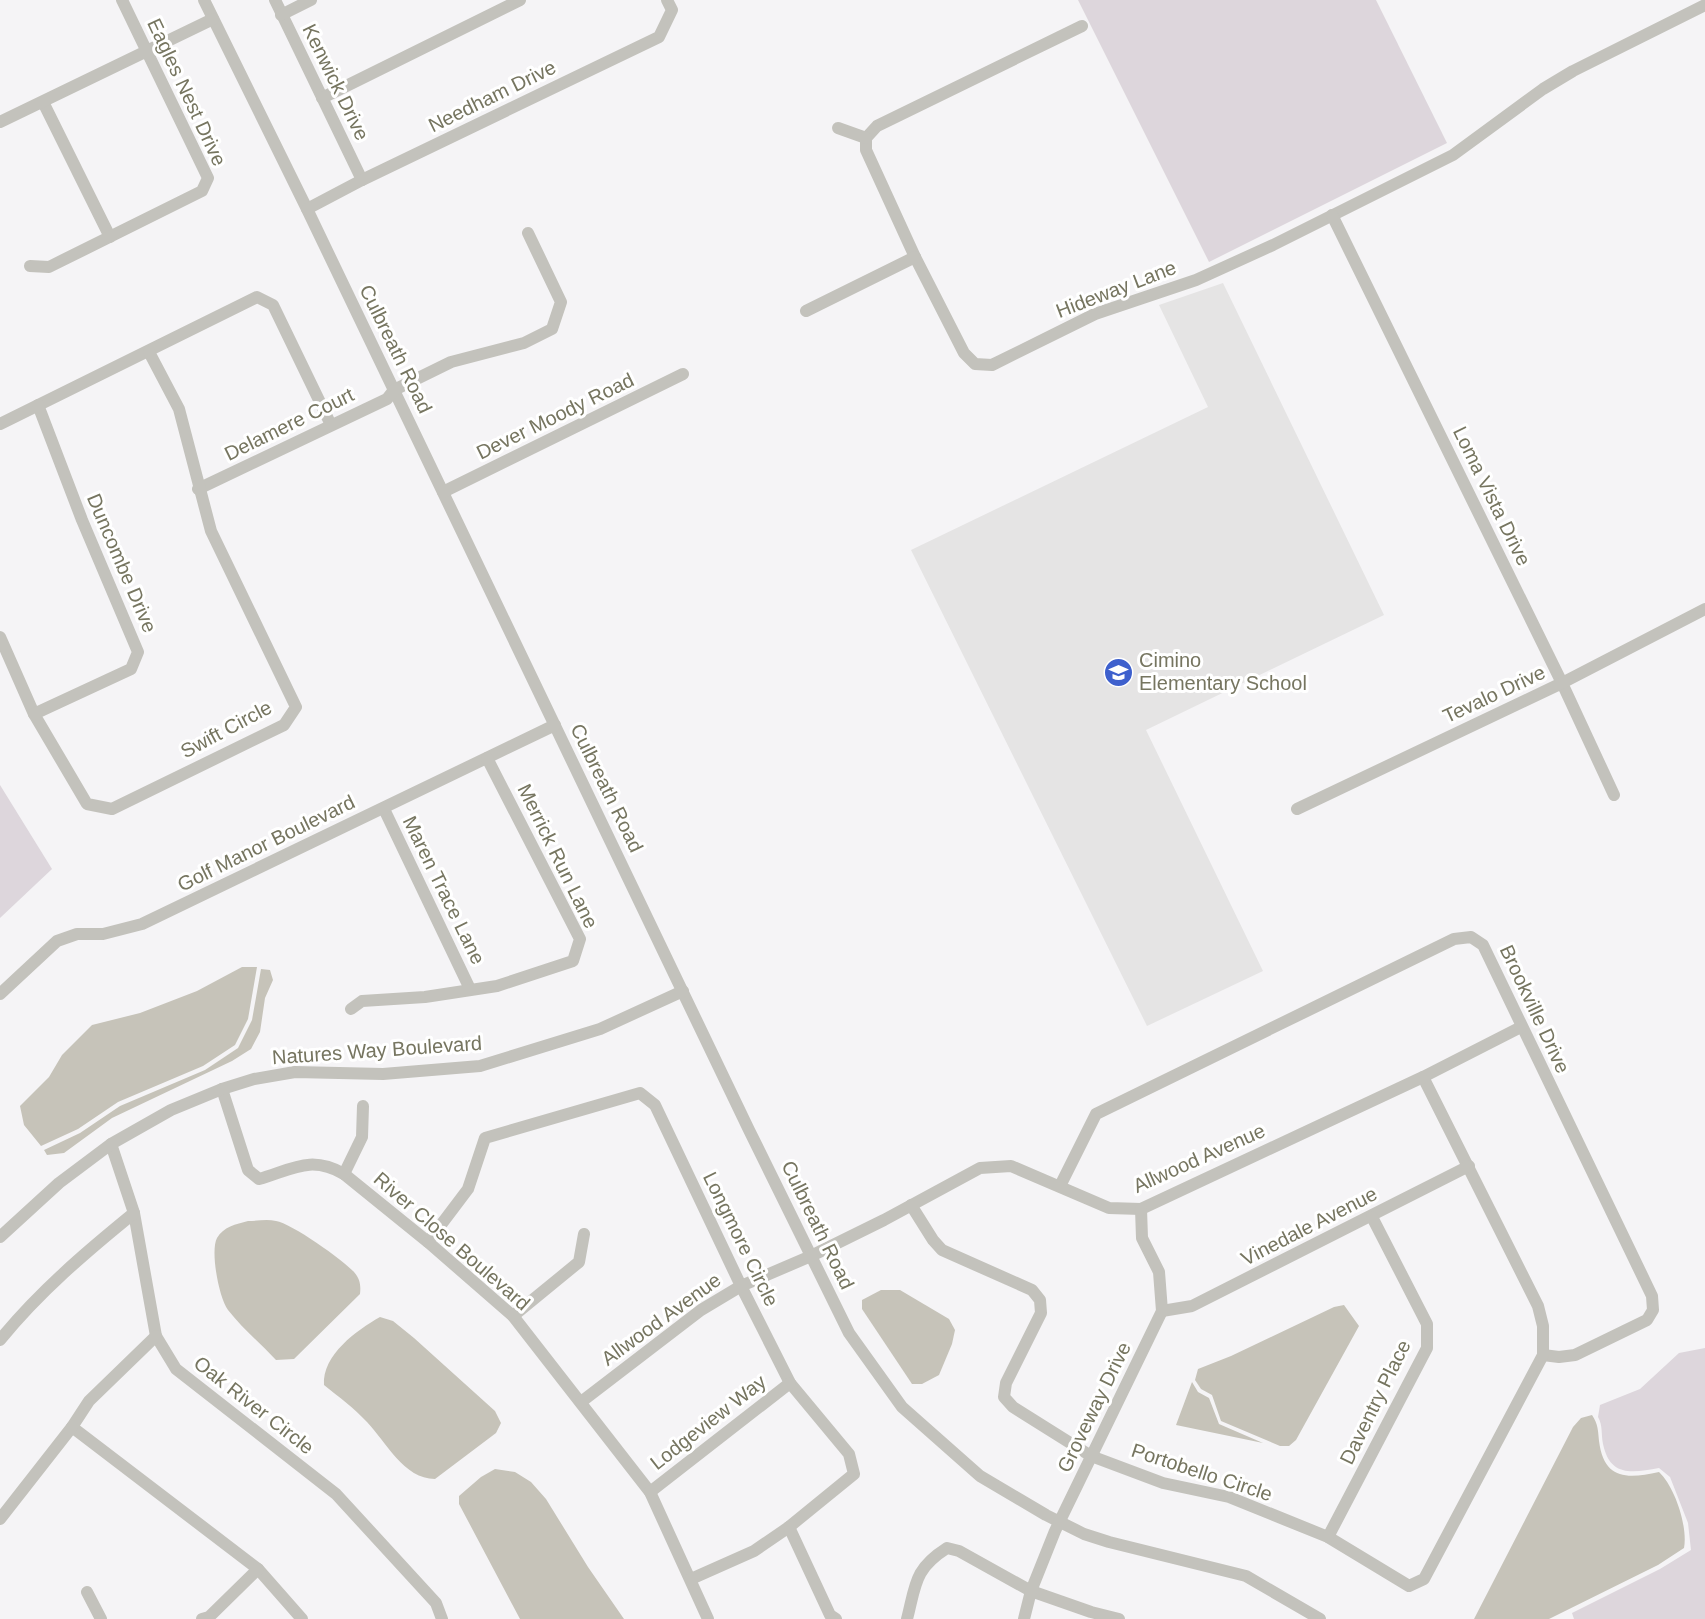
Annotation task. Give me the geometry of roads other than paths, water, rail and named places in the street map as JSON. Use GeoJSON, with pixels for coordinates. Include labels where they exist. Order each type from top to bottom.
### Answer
{"type":"FeatureCollection","features":[{"type":"Feature","properties":{"kind":"street","name":"Eagles Nest Drive"},"geometry":{"type":"LineString","coordinates":[[30,266],[49,267],[110,237],[202,191],[208,178],[122,0]]}},
{"type":"Feature","properties":{"kind":"street","name":"Culbreath Road"},"geometry":{"type":"LineString","coordinates":[[204,0],[849,1334],[902,1407],[980,1476],[1084,1534],[1246,1576],[1320,1619]]}},
{"type":"Feature","properties":{"kind":"street","name":"Kenwick Drive"},"geometry":{"type":"LineString","coordinates":[[274,0],[363,180]]}},
{"type":"Feature","properties":{"kind":"street"},"geometry":{"type":"LineString","coordinates":[[281,15],[311,0]]}},
{"type":"Feature","properties":{"kind":"street"},"geometry":{"type":"LineString","coordinates":[[322,98],[520,0]]}},
{"type":"Feature","properties":{"kind":"street","name":"Needham Drive"},"geometry":{"type":"LineString","coordinates":[[307,209],[659,37],[672,10],[667,0]]}},
{"type":"Feature","properties":{"kind":"street","name":"Hideway Lane"},"geometry":{"type":"LineString","coordinates":[[867,138],[866,150],[915,257],[964,353],[975,364],[992,364],[1095,314],[1196,279],[1453,155],[1544,89],[1573,71],[1705,5]]}},
{"type":"Feature","properties":{"kind":"street"},"geometry":{"type":"LineString","coordinates":[[0,122],[213,19]]}},
{"type":"Feature","properties":{"kind":"street"},"geometry":{"type":"LineString","coordinates":[[838,128],[867,138],[877,126],[1082,26]]}},
{"type":"Feature","properties":{"kind":"street"},"geometry":{"type":"LineString","coordinates":[[43,102],[110,237]]}},
{"type":"Feature","properties":{"kind":"street","name":"Loma Vista Drive"},"geometry":{"type":"LineString","coordinates":[[1332,215],[1562,683],[1614,795]]}},
{"type":"Feature","properties":{"kind":"street","name":"Delamere Court"},"geometry":{"type":"LineString","coordinates":[[198,489],[387,399],[394,390],[451,362],[524,343],[552,329],[561,302],[528,233]]}},
{"type":"Feature","properties":{"kind":"street"},"geometry":{"type":"LineString","coordinates":[[806,311],[915,257]]}},
{"type":"Feature","properties":{"kind":"street"},"geometry":{"type":"LineString","coordinates":[[0,423],[257,297],[273,305],[331,425]]}},
{"type":"Feature","properties":{"kind":"street","name":"Swift Circle"},"geometry":{"type":"LineString","coordinates":[[0,637],[34,714],[87,804],[112,809],[284,724],[296,706],[211,531],[198,489],[179,409],[148,352]]}},
{"type":"Feature","properties":{"kind":"street","name":"Dever Moody Road"},"geometry":{"type":"LineString","coordinates":[[443,492],[683,374]]}},
{"type":"Feature","properties":{"kind":"street","name":"Duncombe Drive"},"geometry":{"type":"LineString","coordinates":[[34,714],[131,669],[138,652],[82,520],[38,405]]}},
{"type":"Feature","properties":{"kind":"street","name":"Tevalo Drive"},"geometry":{"type":"LineString","coordinates":[[1297,809],[1562,683],[1705,609]]}},
{"type":"Feature","properties":{"kind":"street","name":"Golf Manor Boulevard"},"geometry":{"type":"LineString","coordinates":[[0,993],[57,941],[76,934],[103,934],[142,924],[555,725]]}},
{"type":"Feature","properties":{"kind":"street","name":"Merrick Run Lane"},"geometry":{"type":"LineString","coordinates":[[351,1009],[362,1001],[425,998],[497,986],[573,961],[580,939],[487,758]]}},
{"type":"Feature","properties":{"kind":"street","name":"Maren Trace Lane"},"geometry":{"type":"LineString","coordinates":[[384,809],[470,989]]}},
{"type":"Feature","properties":{"kind":"street","name":"Brookville Drive"},"geometry":{"type":"LineString","coordinates":[[1060,1186],[1096,1114],[1455,939],[1471,937],[1483,945],[1652,1296],[1653,1310],[1647,1320],[1575,1355],[1559,1357],[1543,1355]]}},
{"type":"Feature","properties":{"kind":"street","name":"Natures Way Boulevard"},"geometry":{"type":"LineString","coordinates":[[0,1237],[59,1182],[111,1144],[171,1110],[222,1089],[254,1079],[295,1072],[382,1074],[480,1066],[600,1029],[683,991]]}},
{"type":"Feature","properties":{"kind":"street","name":"Allwood Avenue"},"geometry":{"type":"LineString","coordinates":[[581,1402],[700,1310],[741,1286],[811,1256],[980,1168],[1011,1166],[1109,1208],[1141,1209],[1423,1077],[1521,1027]]}},
{"type":"Feature","properties":{"kind":"street","name":"Portobello Circle"},"geometry":{"type":"LineString","coordinates":[[912,1205],[933,1240],[942,1250],[1032,1290],[1040,1300],[1041,1313],[1005,1383],[1004,1397],[1013,1407],[1091,1456],[1163,1483],[1229,1497],[1328,1538],[1409,1586],[1424,1579],[1543,1355],[1543,1326],[1538,1306],[1423,1077]]}},
{"type":"Feature","properties":{"kind":"street","name":"River Close Boulevard"},"geometry":{"type":"LineString","coordinates":[[222,1089],[248,1170],[259,1179],[312,1163],[329,1166],[344,1174],[428,1242],[513,1316],[650,1492],[708,1619]]}},
{"type":"Feature","properties":{"kind":"street","name":"Longmore Circle"},"geometry":{"type":"LineString","coordinates":[[428,1242],[468,1189],[485,1138],[640,1093],[655,1105],[790,1383],[849,1454],[854,1474],[789,1527],[754,1551],[691,1580]]}},
{"type":"Feature","properties":{"kind":"street"},"geometry":{"type":"LineString","coordinates":[[344,1174],[362,1137],[363,1106]]}},
{"type":"Feature","properties":{"kind":"street","name":"Oak River Circle"},"geometry":{"type":"LineString","coordinates":[[111,1144],[134,1213],[156,1336],[176,1369],[336,1494],[436,1603],[442,1619]]}},
{"type":"Feature","properties":{"kind":"street","name":"Vinedale Avenue"},"geometry":{"type":"LineString","coordinates":[[1162,1311],[1191,1306],[1372,1217],[1469,1166]]}},
{"type":"Feature","properties":{"kind":"street"},"geometry":{"type":"LineString","coordinates":[[1141,1209],[1142,1238],[1159,1272],[1162,1311]]}},
{"type":"Feature","properties":{"kind":"street"},"geometry":{"type":"LineString","coordinates":[[0,1340],[79,1258],[134,1213]]}},
{"type":"Feature","properties":{"kind":"street","name":"Daventry Place"},"geometry":{"type":"LineString","coordinates":[[1328,1538],[1427,1348],[1427,1324],[1372,1217]]}},
{"type":"Feature","properties":{"kind":"street"},"geometry":{"type":"LineString","coordinates":[[513,1316],[579,1262],[584,1234]]}},
{"type":"Feature","properties":{"kind":"street","name":"Groveway Drive"},"geometry":{"type":"LineString","coordinates":[[1024,1619],[1031,1591],[1060,1521],[1162,1311]]}},
{"type":"Feature","properties":{"kind":"street"},"geometry":{"type":"LineString","coordinates":[[0,1519],[72,1427],[89,1401],[156,1336]]}},
{"type":"Feature","properties":{"kind":"street","name":"Lodgeview Way"},"geometry":{"type":"LineString","coordinates":[[650,1492],[790,1383]]}},
{"type":"Feature","properties":{"kind":"street"},"geometry":{"type":"LineString","coordinates":[[72,1427],[258,1569],[302,1619]]}},
{"type":"Feature","properties":{"kind":"street"},"geometry":{"type":"LineString","coordinates":[[789,1527],[830,1615],[836,1619]]}},
{"type":"Feature","properties":{"kind":"street"},"geometry":{"type":"LineString","coordinates":[[907,1619],[920,1571],[931,1558],[947,1548],[959,1551],[1031,1591],[1091,1612],[1119,1619]]}},
{"type":"Feature","properties":{"kind":"street"},"geometry":{"type":"LineString","coordinates":[[202,1619],[209,1617],[258,1569]]}},
{"type":"Feature","properties":{"kind":"street"},"geometry":{"type":"LineString","coordinates":[[87,1593],[101,1619]]}},
{"type":"Feature","properties":{"kind":"place","name":"Cimino Elementary School"},"geometry":{"type":"Point","coordinates":[1118,672]}}]}
